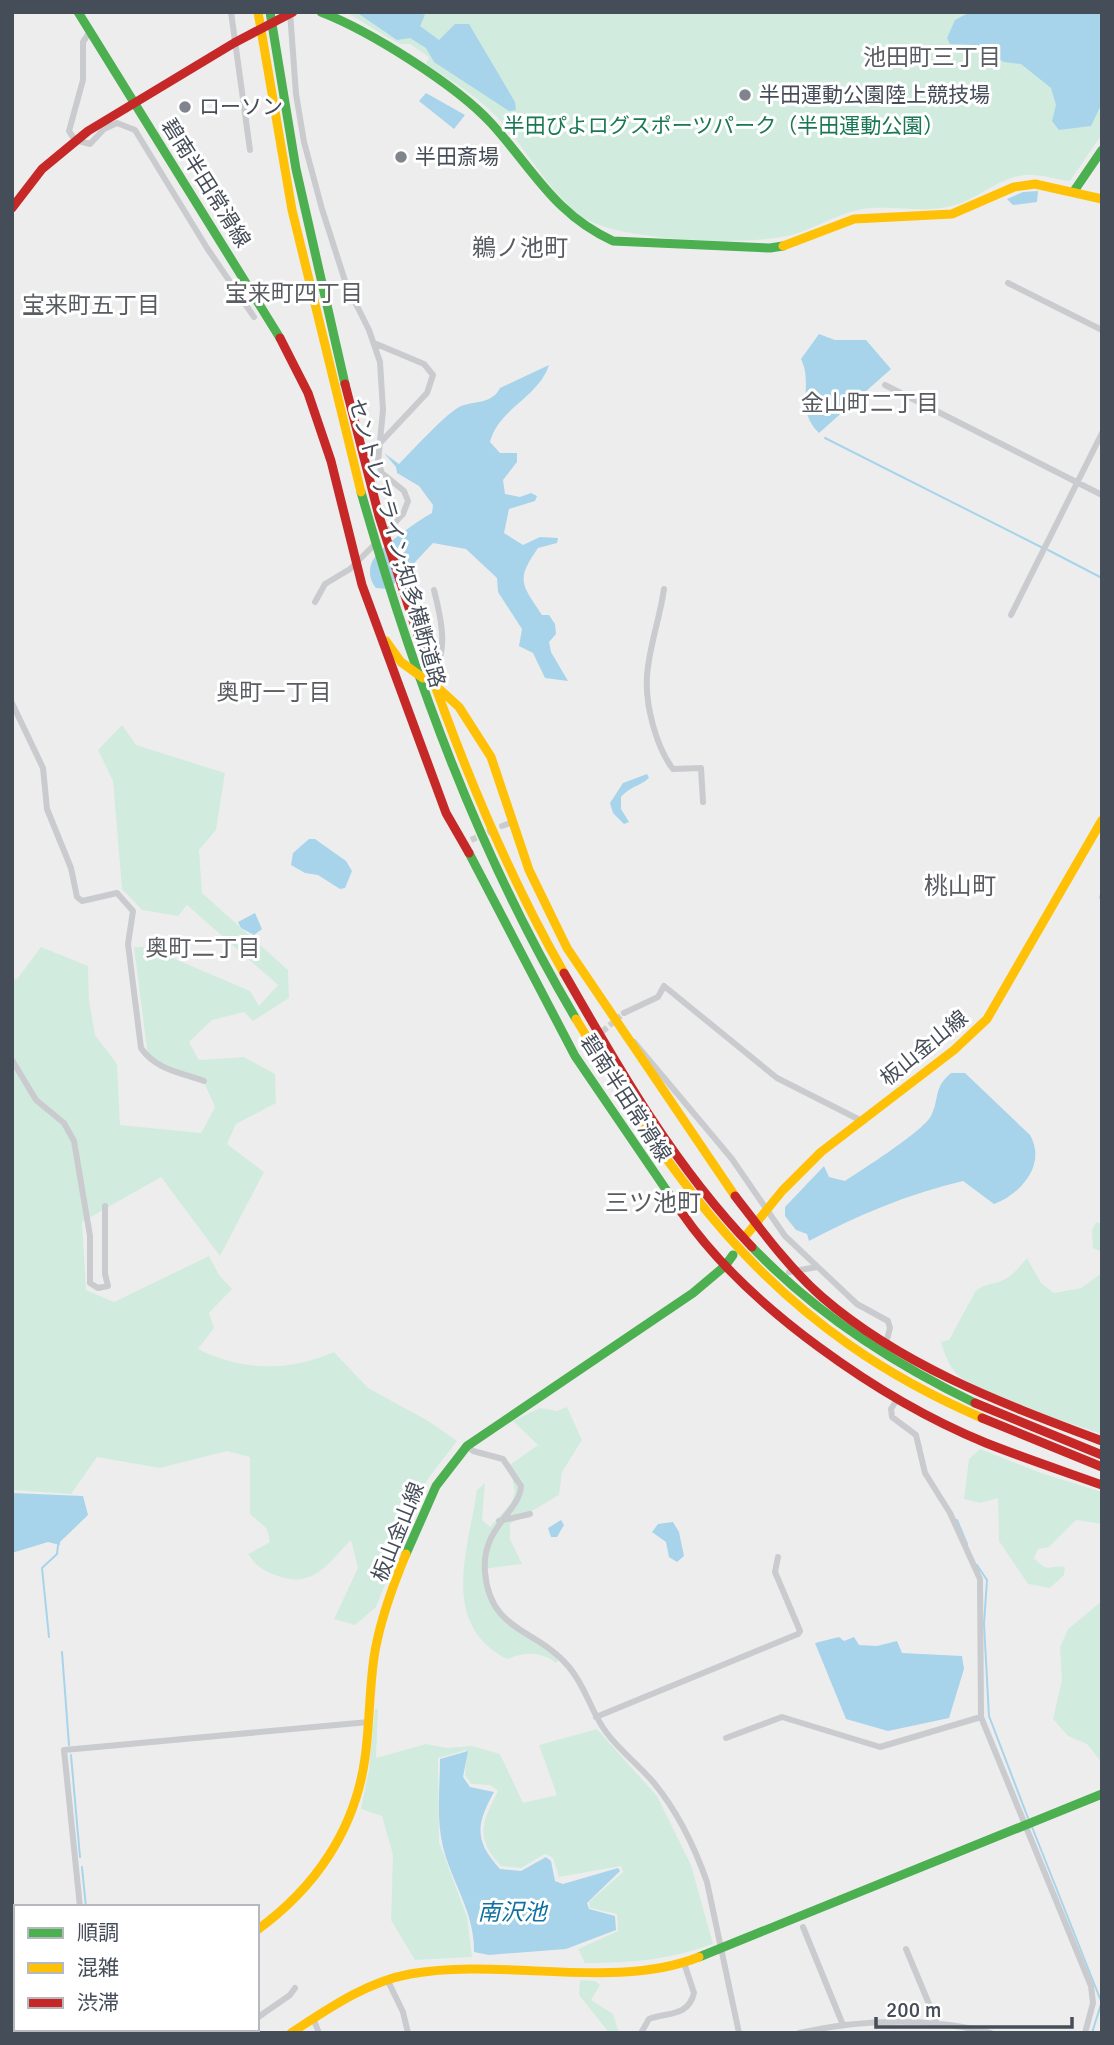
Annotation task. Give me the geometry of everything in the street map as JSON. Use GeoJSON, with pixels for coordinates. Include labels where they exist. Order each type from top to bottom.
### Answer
{"type":"FeatureCollection","features":[{"type":"Feature","properties":{"kind":"main road","name":"碧南半田常滑線"},"geometry":{"type":"LineString","coordinates":[[78,12],[279,336],[308,393],[328,451],[354,554],[373,615],[441,801],[461,844],[579,1052],[688,1222],[725,1266],[761,1293],[831,1355],[898,1398],[1014,1455],[1102,1485]]}},
{"type":"Feature","properties":{"kind":"main road","name":"セントレアライン;知多横断道路"},"geometry":{"type":"LineString","coordinates":[[270,12],[313,251],[382,526],[426,676],[481,807],[558,965],[642,1104],[733,1227],[796,1290],[887,1358],[977,1405],[1102,1455]]}},
{"type":"Feature","properties":{"kind":"main road"},"geometry":{"type":"LineString","coordinates":[[321,12],[347,25],[471,104],[484,115],[562,211],[594,235],[613,241],[770,248],[791,244],[854,219],[951,215],[1014,187],[1046,184],[1102,199]]}},
{"type":"Feature","properties":{"kind":"main road"},"geometry":{"type":"LineString","coordinates":[[12,208],[42,169],[75,140],[234,43],[291,13]]}},
{"type":"Feature","properties":{"kind":"main road","name":"セントレアライン;知多横断道路"},"geometry":{"type":"LineString","coordinates":[[258,14],[302,254],[373,538],[393,606],[422,691],[483,841],[550,974],[637,1117],[726,1237],[786,1297],[881,1368],[954,1407],[1102,1467]]}},
{"type":"Feature","properties":{"kind":"main road"},"geometry":{"type":"LineString","coordinates":[[1074,191],[1102,150]]}},
{"type":"Feature","properties":{"kind":"main road","name":"碧南半田常滑線"},"geometry":{"type":"LineString","coordinates":[[373,615],[394,653],[409,670],[426,676],[464,710],[481,734],[540,897],[579,970],[776,1248],[823,1297],[886,1343],[978,1393],[1102,1441]]}},
{"type":"Feature","properties":{"kind":"main road"},"geometry":{"type":"LineString","coordinates":[[402,692],[403,684],[411,677],[426,676]]}},
{"type":"Feature","properties":{"kind":"main road","name":"板山金山線"},"geometry":{"type":"LineString","coordinates":[[748,1233],[807,1165],[860,1120],[965,1042],[987,1019],[1102,820]]}},
{"type":"Feature","properties":{"kind":"main road","name":"板山金山線"},"geometry":{"type":"LineString","coordinates":[[259,1928],[295,1899],[326,1863],[358,1797],[378,1636],[411,1540],[433,1488],[447,1465],[467,1447],[693,1293],[725,1266],[733,1255]]}},
{"type":"Feature","properties":{"kind":"main road"},"geometry":{"type":"LineString","coordinates":[[291,2033],[349,1995],[409,1975],[452,1970],[638,1971],[684,1963],[1102,1794]]}},
{"type":"Feature","properties":{"kind":"street"},"geometry":{"type":"LineString","coordinates":[[230,12],[250,150]]}},
{"type":"Feature","properties":{"kind":"street"},"geometry":{"type":"LineString","coordinates":[[291,13],[296,94],[307,153],[346,284],[374,343],[383,387],[382,442],[378,463],[391,483],[404,492],[407,508],[350,569],[325,584],[315,602]]}},
{"type":"Feature","properties":{"kind":"street"},"geometry":{"type":"LineString","coordinates":[[89,33],[83,43],[83,80],[69,131],[75,140],[90,144],[104,129],[117,123],[135,130],[254,317]]}},
{"type":"Feature","properties":{"kind":"street"},"geometry":{"type":"LineString","coordinates":[[1008,282],[1102,330]]}},
{"type":"Feature","properties":{"kind":"street"},"geometry":{"type":"LineString","coordinates":[[374,343],[424,364],[433,374],[432,385],[427,393],[382,442]]}},
{"type":"Feature","properties":{"kind":"street"},"geometry":{"type":"LineString","coordinates":[[885,385],[1102,495]]}},
{"type":"Feature","properties":{"kind":"street"},"geometry":{"type":"LineString","coordinates":[[1011,615],[1102,433]]}},
{"type":"Feature","properties":{"kind":"street"},"geometry":{"type":"LineString","coordinates":[[664,589],[647,675],[648,696],[662,755],[673,769],[701,768],[703,802]]}},
{"type":"Feature","properties":{"kind":"street"},"geometry":{"type":"LineString","coordinates":[[426,676],[439,664],[443,637],[434,590]]}},
{"type":"Feature","properties":{"kind":"street"},"geometry":{"type":"LineString","coordinates":[[12,703],[43,768],[47,808],[71,868],[77,897],[82,901],[117,893],[132,911],[128,944],[141,1048],[152,1060],[170,1071],[204,1081]]}},
{"type":"Feature","properties":{"kind":"street"},"geometry":{"type":"LineString","coordinates":[[502,826],[513,822]]}},
{"type":"Feature","properties":{"kind":"street"},"geometry":{"type":"LineString","coordinates":[[461,844],[471,839]]}},
{"type":"Feature","properties":{"kind":"street"},"geometry":{"type":"LineString","coordinates":[[624,1013],[658,997],[664,986],[777,1078],[860,1120]]}},
{"type":"Feature","properties":{"kind":"street"},"geometry":{"type":"LineString","coordinates":[[621,1028],[658,1068],[732,1159],[785,1237],[857,1304],[888,1321],[890,1328],[886,1343]]}},
{"type":"Feature","properties":{"kind":"street"},"geometry":{"type":"LineString","coordinates":[[12,1060],[37,1100],[64,1123],[74,1141],[90,1236],[90,1283],[101,1289],[108,1286],[105,1274],[105,1206]]}},
{"type":"Feature","properties":{"kind":"street"},"geometry":{"type":"LineString","coordinates":[[789,1272],[817,1267]]}},
{"type":"Feature","properties":{"kind":"street"},"geometry":{"type":"LineString","coordinates":[[898,1398],[891,1409],[892,1417],[916,1436],[925,1473],[950,1513],[982,1586],[978,1640],[981,1717],[1094,1995],[1085,2033]]}},
{"type":"Feature","properties":{"kind":"street"},"geometry":{"type":"LineString","coordinates":[[467,1447],[503,1459],[517,1476],[521,1490],[499,1521],[484,1554],[490,1600],[506,1621],[566,1663],[579,1679],[596,1717],[608,1734],[656,1785],[689,1840],[707,1882],[739,2033]]}},
{"type":"Feature","properties":{"kind":"street"},"geometry":{"type":"LineString","coordinates":[[499,1521],[530,1514]]}},
{"type":"Feature","properties":{"kind":"street"},"geometry":{"type":"LineString","coordinates":[[596,1717],[798,1634],[800,1632],[775,1572],[778,1557]]}},
{"type":"Feature","properties":{"kind":"street"},"geometry":{"type":"LineString","coordinates":[[726,1738],[782,1717],[880,1746],[981,1717]]}},
{"type":"Feature","properties":{"kind":"street"},"geometry":{"type":"LineString","coordinates":[[80,1905],[64,1750],[369,1722]]}},
{"type":"Feature","properties":{"kind":"street"},"geometry":{"type":"LineString","coordinates":[[803,1927],[843,2025]]}},
{"type":"Feature","properties":{"kind":"street"},"geometry":{"type":"LineString","coordinates":[[906,1949],[937,2023]]}},
{"type":"Feature","properties":{"kind":"street"},"geometry":{"type":"LineString","coordinates":[[641,2033],[649,2019],[676,2014],[690,2004],[694,1993],[684,1963]]}},
{"type":"Feature","properties":{"kind":"street"},"geometry":{"type":"LineString","coordinates":[[388,1981],[403,2012],[408,2033]]}},
{"type":"Feature","properties":{"kind":"street"},"geometry":{"type":"LineString","coordinates":[[259,2017],[294,1992],[295,1988]]}},
{"type":"Feature","properties":{"kind":"street"},"geometry":{"type":"LineString","coordinates":[[313,2018],[318,2033]]}},
{"type":"Feature","properties":{"kind":"street"},"geometry":{"type":"LineString","coordinates":[[799,2033],[843,2025],[896,2021],[937,2023],[991,2033]]}},
{"type":"Feature","properties":{"kind":"green space","name":"半田ぴよログスポーツパーク（半田運動公園）"},"geometry":{"type":"Polygon","coordinates":[[[346,12],[1102,12],[1102,134],[1070,181],[1039,175],[1019,176],[951,206],[931,209],[860,210],[787,236],[742,241],[683,239],[625,232],[602,226],[572,209],[498,118],[472,95],[426,64],[429,57],[410,44],[401,44],[387,37],[346,12]]]}},
{"type":"Feature","properties":{"kind":"green space"},"geometry":{"type":"Polygon","coordinates":[[[122,725],[136,745],[225,773],[216,830],[199,850],[202,893],[288,970],[289,998],[253,1021],[244,1012],[212,1020],[189,1042],[199,1060],[244,1057],[275,1074],[276,1103],[236,1124],[227,1144],[264,1172],[220,1256],[161,1177],[82,1222],[86,1290],[114,1302],[209,1256],[219,1275],[232,1289],[209,1313],[214,1328],[198,1349],[232,1362],[265,1366],[299,1363],[334,1352],[368,1388],[430,1422],[457,1441],[427,1480],[376,1607],[355,1625],[334,1619],[358,1568],[351,1540],[320,1571],[302,1579],[291,1579],[268,1572],[257,1565],[248,1554],[270,1542],[267,1529],[250,1514],[250,1457],[227,1451],[160,1468],[97,1457],[71,1494],[12,1490],[12,980],[17,979],[41,947],[88,966],[89,1000],[95,1035],[117,1064],[120,1125],[201,1133],[215,1107],[203,1080],[148,1057],[134,947],[147,947],[250,991],[259,1006],[278,985],[187,905],[178,916],[142,910],[122,889],[113,781],[98,750],[122,725]]]}},
{"type":"Feature","properties":{"kind":"green space"},"geometry":{"type":"Polygon","coordinates":[[[1096,1222],[1102,1224],[1102,1252],[1093,1248],[1092,1230],[1096,1222]]]}},
{"type":"Feature","properties":{"kind":"green space"},"geometry":{"type":"Polygon","coordinates":[[[1027,1258],[1041,1283],[1054,1293],[1081,1288],[1102,1273],[1102,1434],[1027,1408],[971,1384],[959,1376],[946,1356],[941,1342],[949,1340],[975,1292],[1009,1277],[1027,1258]]]}},
{"type":"Feature","properties":{"kind":"green space"},"geometry":{"type":"Polygon","coordinates":[[[567,1407],[582,1440],[562,1472],[559,1495],[510,1524],[510,1539],[522,1564],[483,1569],[491,1603],[499,1614],[559,1660],[556,1663],[544,1656],[533,1654],[507,1659],[486,1644],[472,1626],[465,1606],[465,1561],[477,1490],[485,1483],[482,1520],[490,1527],[509,1506],[514,1494],[507,1467],[538,1445],[513,1421],[540,1408],[557,1411],[567,1407]]]}},
{"type":"Feature","properties":{"kind":"green space"},"geometry":{"type":"Polygon","coordinates":[[[980,1449],[1041,1473],[1102,1492],[1102,1524],[1076,1520],[1049,1547],[1038,1549],[1034,1558],[1043,1566],[1065,1567],[1064,1575],[1050,1588],[1028,1584],[999,1541],[998,1498],[980,1503],[964,1499],[969,1459],[980,1449]]]}},
{"type":"Feature","properties":{"kind":"green space"},"geometry":{"type":"Polygon","coordinates":[[[1102,1601],[1102,1763],[1087,1744],[1068,1736],[1053,1719],[1062,1680],[1060,1647],[1068,1629],[1102,1601]]]}},
{"type":"Feature","properties":{"kind":"green space"},"geometry":{"type":"Polygon","coordinates":[[[375,1709],[378,1709],[376,1758],[426,1744],[447,1748],[472,1746],[500,1754],[523,1803],[557,1795],[539,1745],[597,1729],[657,1796],[691,1865],[713,1944],[650,1960],[585,1963],[578,1949],[618,1931],[617,1914],[590,1908],[589,1902],[623,1872],[621,1866],[559,1877],[553,1858],[545,1854],[521,1868],[501,1866],[487,1847],[483,1830],[498,1791],[490,1785],[471,1784],[465,1775],[467,1750],[438,1758],[439,1842],[467,1917],[472,1957],[415,1960],[391,1920],[393,1855],[382,1816],[361,1809],[369,1769],[375,1709]]]}},
{"type":"Feature","properties":{"kind":"green space"},"geometry":{"type":"Polygon","coordinates":[[[580,1980],[595,1981],[600,1985],[591,2000],[613,2014],[619,2033],[605,2033],[607,2030],[579,1995],[580,1980]]]}},
{"type":"Feature","properties":{"kind":"water"},"geometry":{"type":"Polygon","coordinates":[[[356,12],[417,12],[425,15],[420,26],[439,40],[455,24],[469,24],[515,102],[516,110],[509,111],[434,62],[426,48],[410,38],[397,40],[356,12]]]}},
{"type":"Feature","properties":{"kind":"water"},"geometry":{"type":"Polygon","coordinates":[[[970,12],[1102,12],[1102,103],[1091,126],[1059,130],[1052,121],[1056,105],[1051,88],[1021,64],[1004,62],[974,45],[950,44],[947,38],[955,20],[970,12]]]}},
{"type":"Feature","properties":{"kind":"water"},"geometry":{"type":"Polygon","coordinates":[[[426,93],[465,115],[454,129],[419,101],[426,93]]]}},
{"type":"Feature","properties":{"kind":"water"},"geometry":{"type":"Polygon","coordinates":[[[1038,191],[1037,202],[1013,205],[1007,199],[1023,192],[1038,191]]]}},
{"type":"Feature","properties":{"kind":"water"},"geometry":{"type":"Polygon","coordinates":[[[819,334],[835,340],[866,340],[891,369],[819,433],[807,415],[806,378],[801,359],[819,334]]]}},
{"type":"Feature","properties":{"kind":"water"},"geometry":{"type":"Polygon","coordinates":[[[549,365],[537,386],[501,421],[490,442],[500,453],[517,453],[517,462],[503,480],[505,494],[520,497],[531,493],[537,496],[535,501],[509,509],[504,533],[523,545],[540,537],[558,538],[557,543],[538,548],[526,568],[524,582],[542,615],[549,615],[555,624],[556,634],[549,642],[551,652],[568,681],[545,678],[533,653],[519,646],[522,629],[498,592],[497,578],[466,549],[433,543],[408,574],[388,589],[376,588],[370,572],[375,556],[432,513],[433,505],[419,486],[397,473],[396,467],[384,453],[399,464],[461,406],[488,399],[500,388],[549,365]]]}},
{"type":"Feature","properties":{"kind":"water"},"geometry":{"type":"Polygon","coordinates":[[[647,774],[649,778],[621,797],[621,809],[629,822],[624,824],[613,813],[610,803],[623,783],[647,774]]]}},
{"type":"Feature","properties":{"kind":"water"},"geometry":{"type":"Polygon","coordinates":[[[309,839],[315,839],[346,861],[352,871],[345,888],[340,889],[318,875],[305,873],[291,865],[293,853],[309,839]]]}},
{"type":"Feature","properties":{"kind":"water"},"geometry":{"type":"Polygon","coordinates":[[[255,913],[262,929],[254,935],[241,928],[238,922],[255,913]]]}},
{"type":"Feature","properties":{"kind":"water"},"geometry":{"type":"Polygon","coordinates":[[[951,1073],[965,1073],[1030,1135],[1035,1157],[1033,1167],[1022,1185],[994,1204],[963,1181],[884,1206],[809,1241],[807,1234],[796,1230],[785,1216],[785,1207],[824,1166],[829,1177],[845,1181],[905,1140],[931,1116],[939,1088],[951,1073]]]}},
{"type":"Feature","properties":{"kind":"water"},"geometry":{"type":"Polygon","coordinates":[[[12,1493],[83,1496],[88,1515],[60,1545],[48,1542],[12,1553],[12,1493]]]}},
{"type":"Feature","properties":{"kind":"water"},"geometry":{"type":"Polygon","coordinates":[[[561,1520],[564,1525],[557,1537],[551,1537],[548,1528],[561,1520]]]}},
{"type":"Feature","properties":{"kind":"water"},"geometry":{"type":"Polygon","coordinates":[[[673,1522],[679,1532],[684,1556],[677,1562],[669,1557],[666,1542],[652,1532],[658,1524],[673,1522]]]}},
{"type":"Feature","properties":{"kind":"water"},"geometry":{"type":"Polygon","coordinates":[[[839,1637],[844,1641],[854,1637],[859,1645],[877,1646],[897,1641],[902,1653],[962,1656],[964,1669],[949,1718],[888,1731],[846,1719],[815,1643],[839,1637]]]}},
{"type":"Feature","properties":{"kind":"water","name":"南沢池"},"geometry":{"type":"Polygon","coordinates":[[[468,1751],[463,1777],[470,1787],[494,1792],[484,1814],[480,1832],[486,1849],[500,1869],[521,1871],[546,1857],[551,1861],[555,1881],[563,1884],[618,1868],[620,1871],[587,1903],[589,1909],[615,1916],[616,1930],[566,1949],[489,1955],[474,1952],[471,1924],[443,1847],[439,1814],[440,1759],[468,1751]]]}},
{"type":"Feature","properties":{"kind":"waterway"},"geometry":{"type":"LineString","coordinates":[[825,438],[1043,548]]}},
{"type":"Feature","properties":{"kind":"waterway"},"geometry":{"type":"LineString","coordinates":[[1048,550],[1102,578]]}},
{"type":"Feature","properties":{"kind":"waterway"},"geometry":{"type":"LineString","coordinates":[[1100,898],[1102,890]]}},
{"type":"Feature","properties":{"kind":"waterway"},"geometry":{"type":"LineString","coordinates":[[957,1520],[967,1544]]}},
{"type":"Feature","properties":{"kind":"waterway"},"geometry":{"type":"LineString","coordinates":[[49,1637],[42,1568],[57,1554],[58,1545]]}},
{"type":"Feature","properties":{"kind":"waterway"},"geometry":{"type":"LineString","coordinates":[[977,1565],[987,1580],[984,1624],[989,1716],[1028,1818]]}},
{"type":"Feature","properties":{"kind":"waterway"},"geometry":{"type":"LineString","coordinates":[[62,1652],[69,1745]]}},
{"type":"Feature","properties":{"kind":"waterway"},"geometry":{"type":"LineString","coordinates":[[71,1755],[80,1857]]}},
{"type":"Feature","properties":{"kind":"waterway"},"geometry":{"type":"LineString","coordinates":[[1032,1827],[1101,2001]]}},
{"type":"Feature","properties":{"kind":"waterway"},"geometry":{"type":"LineString","coordinates":[[82,1867],[86,1905]]}},
{"type":"Feature","properties":{"kind":"waterway"},"geometry":{"type":"LineString","coordinates":[[1092,2033],[1102,2001]]}},
{"type":"Feature","properties":{"kind":"tunnel"},"geometry":{"type":"LineString","coordinates":[[471,840],[495,829]]}},
{"type":"Feature","properties":{"kind":"tunnel"},"geometry":{"type":"LineString","coordinates":[[582,1049],[624,1013]]}},
{"type":"Feature","properties":{"kind":"traffic: fast"},"geometry":{"type":"LineString","coordinates":[[78,12],[280,338]]}},
{"type":"Feature","properties":{"kind":"traffic: fast"},"geometry":{"type":"LineString","coordinates":[[270,12],[296,169],[345,384]]}},
{"type":"Feature","properties":{"kind":"traffic: fast"},"geometry":{"type":"LineString","coordinates":[[321,12],[387,45],[457,92],[491,123],[560,204],[575,218],[613,241],[770,248],[783,246]]}},
{"type":"Feature","properties":{"kind":"traffic: fast"},"geometry":{"type":"LineString","coordinates":[[1074,191],[1102,150]]}},
{"type":"Feature","properties":{"kind":"traffic: fast"},"geometry":{"type":"LineString","coordinates":[[361,492],[403,628],[452,763],[509,893],[576,1019]]}},
{"type":"Feature","properties":{"kind":"traffic: fast"},"geometry":{"type":"LineString","coordinates":[[469,853],[575,1056],[682,1213]]}},
{"type":"Feature","properties":{"kind":"traffic: fast"},"geometry":{"type":"LineString","coordinates":[[752,1247],[802,1294],[856,1335],[914,1371],[975,1403]]}},
{"type":"Feature","properties":{"kind":"traffic: fast"},"geometry":{"type":"LineString","coordinates":[[406,1554],[436,1486],[467,1446],[693,1293],[725,1266],[733,1255]]}},
{"type":"Feature","properties":{"kind":"traffic: fast"},"geometry":{"type":"LineString","coordinates":[[699,1957],[1102,1794]]}},
{"type":"Feature","properties":{"kind":"traffic: slow"},"geometry":{"type":"LineString","coordinates":[[258,12],[292,210],[361,492]]}},
{"type":"Feature","properties":{"kind":"traffic: slow"},"geometry":{"type":"LineString","coordinates":[[783,246],[854,219],[952,214],[1014,187],[1035,184],[1102,199]]}},
{"type":"Feature","properties":{"kind":"traffic: slow"},"geometry":{"type":"LineString","coordinates":[[386,641],[401,662],[423,678]]}},
{"type":"Feature","properties":{"kind":"traffic: slow"},"geometry":{"type":"LineString","coordinates":[[427,663],[488,821],[524,898],[564,973]]}},
{"type":"Feature","properties":{"kind":"traffic: slow"},"geometry":{"type":"LineString","coordinates":[[435,685],[459,707],[491,757],[529,870],[567,948],[735,1196]]}},
{"type":"Feature","properties":{"kind":"traffic: slow"},"geometry":{"type":"LineString","coordinates":[[748,1233],[782,1191],[821,1152],[954,1050],[987,1019],[1102,820]]}},
{"type":"Feature","properties":{"kind":"traffic: slow"},"geometry":{"type":"LineString","coordinates":[[576,1019],[657,1146],[744,1254],[794,1302],[849,1345],[911,1383],[982,1418]]}},
{"type":"Feature","properties":{"kind":"traffic: slow"},"geometry":{"type":"LineString","coordinates":[[259,1928],[297,1896],[314,1876],[342,1833],[352,1809],[365,1758],[375,1651],[388,1602],[406,1554]]}},
{"type":"Feature","properties":{"kind":"traffic: slow"},"geometry":{"type":"LineString","coordinates":[[291,2033],[363,1990],[410,1974],[482,1969],[631,1972],[666,1967],[699,1957]]}},
{"type":"Feature","properties":{"kind":"traffic: jam"},"geometry":{"type":"LineString","coordinates":[[12,208],[42,169],[88,131],[234,43],[293,12]]}},
{"type":"Feature","properties":{"kind":"traffic: jam"},"geometry":{"type":"LineString","coordinates":[[280,338],[308,393],[331,461],[362,585],[446,813],[469,853]]}},
{"type":"Feature","properties":{"kind":"traffic: jam"},"geometry":{"type":"LineString","coordinates":[[345,384],[379,516],[427,663]]}},
{"type":"Feature","properties":{"kind":"traffic: jam"},"geometry":{"type":"LineString","coordinates":[[564,973],[649,1116],[697,1184],[752,1247]]}},
{"type":"Feature","properties":{"kind":"traffic: jam"},"geometry":{"type":"LineString","coordinates":[[735,1196],[798,1274],[853,1322],[920,1364],[992,1398],[1102,1441]]}},
{"type":"Feature","properties":{"kind":"traffic: jam"},"geometry":{"type":"LineString","coordinates":[[682,1213],[709,1248],[742,1283],[779,1316],[861,1376],[945,1425],[986,1443],[1102,1485]]}},
{"type":"Feature","properties":{"kind":"traffic: jam"},"geometry":{"type":"LineString","coordinates":[[975,1403],[1102,1455]]}},
{"type":"Feature","properties":{"kind":"traffic: jam"},"geometry":{"type":"LineString","coordinates":[[982,1418],[1102,1467]]}},
{"type":"Feature","properties":{"kind":"place","name":"半田運動公園陸上競技場"},"geometry":{"type":"Point","coordinates":[745,95]}},
{"type":"Feature","properties":{"kind":"place","name":"ローソン"},"geometry":{"type":"Point","coordinates":[185,107]}},
{"type":"Feature","properties":{"kind":"place","name":"半田斎場"},"geometry":{"type":"Point","coordinates":[401,157]}},
{"type":"Feature","properties":{"kind":"district","name":"池田町三丁目"},"geometry":{"type":"Point","coordinates":[932,57]}},
{"type":"Feature","properties":{"kind":"district","name":"鵜ノ池町"},"geometry":{"type":"Point","coordinates":[520,248]}},
{"type":"Feature","properties":{"kind":"district","name":"宝来町四丁目"},"geometry":{"type":"Point","coordinates":[294,293]}},
{"type":"Feature","properties":{"kind":"district","name":"宝来町五丁目"},"geometry":{"type":"Point","coordinates":[91,305]}},
{"type":"Feature","properties":{"kind":"district","name":"金山町二丁目"},"geometry":{"type":"Point","coordinates":[870,403]}},
{"type":"Feature","properties":{"kind":"district","name":"奥町一丁目"},"geometry":{"type":"Point","coordinates":[274,692]}},
{"type":"Feature","properties":{"kind":"district","name":"桃山町"},"geometry":{"type":"Point","coordinates":[960,886]}},
{"type":"Feature","properties":{"kind":"district","name":"奥町二丁目"},"geometry":{"type":"Point","coordinates":[203,948]}},
{"type":"Feature","properties":{"kind":"district","name":"三ツ池町"},"geometry":{"type":"Point","coordinates":[653,1203]}}]}
